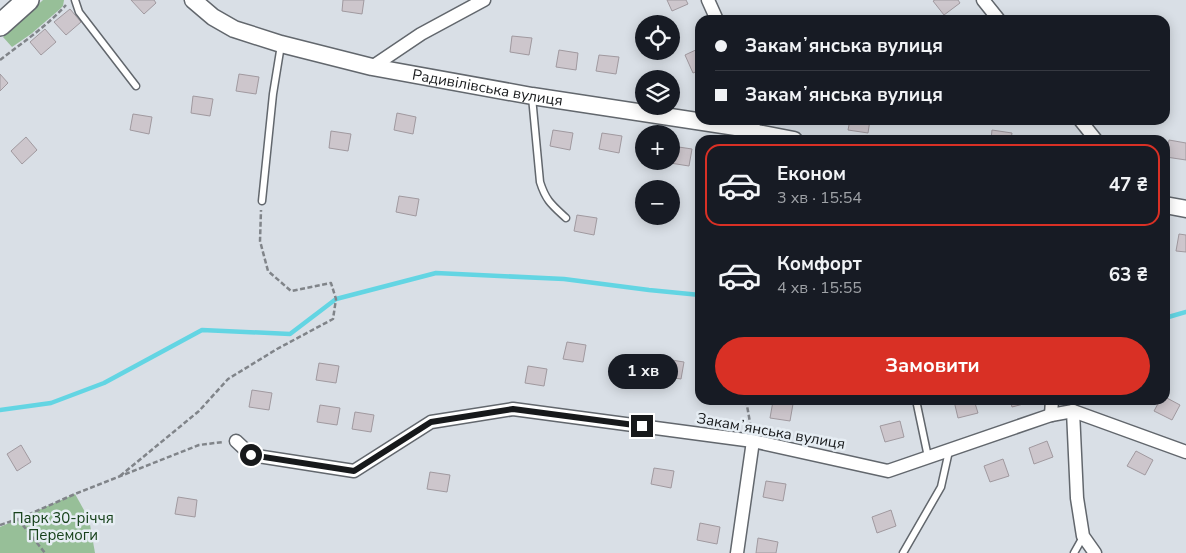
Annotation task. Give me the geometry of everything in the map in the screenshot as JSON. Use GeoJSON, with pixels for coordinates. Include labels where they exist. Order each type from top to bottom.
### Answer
{"type":"FeatureCollection","features":[{"type":"Feature","properties":{"kind":"main road"},"geometry":{"type":"LineString","coordinates":[[0,11],[12,0]]}},
{"type":"Feature","properties":{"kind":"main road"},"geometry":{"type":"LineString","coordinates":[[0,25],[28,0]]}},
{"type":"Feature","properties":{"kind":"street","name":"Радивілівська вулиця"},"geometry":{"type":"LineString","coordinates":[[193,0],[214,17],[234,29],[281,44],[372,67],[532,96],[695,117]]}},
{"type":"Feature","properties":{"kind":"street"},"geometry":{"type":"LineString","coordinates":[[372,67],[421,34],[484,0]]}},
{"type":"Feature","properties":{"kind":"street"},"geometry":{"type":"LineString","coordinates":[[708,0],[715,15]]}},
{"type":"Feature","properties":{"kind":"street"},"geometry":{"type":"LineString","coordinates":[[983,0],[995,15]]}},
{"type":"Feature","properties":{"kind":"street","name":"Радивілівська вулиця"},"geometry":{"type":"LineString","coordinates":[[749,125],[757,133],[768,135]]}},
{"type":"Feature","properties":{"kind":"street"},"geometry":{"type":"LineString","coordinates":[[1084,125],[1092,135]]}},
{"type":"Feature","properties":{"kind":"street"},"geometry":{"type":"LineString","coordinates":[[1170,206],[1186,208]]}},
{"type":"Feature","properties":{"kind":"street"},"geometry":{"type":"LineString","coordinates":[[1050,414],[1051,405]]}},
{"type":"Feature","properties":{"kind":"street","name":"Закамʼянська вулиця"},"geometry":{"type":"LineString","coordinates":[[236,441],[251,455],[354,471],[431,422],[513,409],[753,441],[888,471],[1050,414],[1074,411],[1186,452]]}},
{"type":"Feature","properties":{"kind":"street"},"geometry":{"type":"LineString","coordinates":[[1074,411],[1077,498],[1084,536],[1095,553]]}},
{"type":"Feature","properties":{"kind":"street"},"geometry":{"type":"LineString","coordinates":[[737,553],[753,441]]}},
{"type":"Feature","properties":{"kind":"lane"},"geometry":{"type":"LineString","coordinates":[[75,0],[78,12],[136,86]]}},
{"type":"Feature","properties":{"kind":"lane"},"geometry":{"type":"LineString","coordinates":[[262,201],[273,94],[281,44]]}},
{"type":"Feature","properties":{"kind":"lane"},"geometry":{"type":"LineString","coordinates":[[532,96],[540,182],[548,201],[566,218]]}},
{"type":"Feature","properties":{"kind":"lane"},"geometry":{"type":"LineString","coordinates":[[917,405],[928,457]]}},
{"type":"Feature","properties":{"kind":"lane"},"geometry":{"type":"LineString","coordinates":[[902,553],[941,487],[949,449]]}},
{"type":"Feature","properties":{"kind":"lane"},"geometry":{"type":"LineString","coordinates":[[1074,553],[1084,536]]}},
{"type":"Feature","properties":{"kind":"path"},"geometry":{"type":"LineString","coordinates":[[0,60],[31,37],[61,11],[70,0]]}},
{"type":"Feature","properties":{"kind":"path"},"geometry":{"type":"LineString","coordinates":[[120,476],[199,411],[228,379],[277,349],[333,319],[336,299],[331,283],[290,291],[268,271],[260,241],[262,201]]}},
{"type":"Feature","properties":{"kind":"path"},"geometry":{"type":"LineString","coordinates":[[747,405],[753,441]]}},
{"type":"Feature","properties":{"kind":"path"},"geometry":{"type":"LineString","coordinates":[[0,525],[199,445],[236,441]]}},
{"type":"Feature","properties":{"kind":"path"},"geometry":{"type":"LineString","coordinates":[[18,519],[45,553]]}},
{"type":"Feature","properties":{"kind":"green space"},"geometry":{"type":"Polygon","coordinates":[[[43,0],[64,0],[63,6],[60,9],[31,34],[12,47],[3,37],[43,0]]]}},
{"type":"Feature","properties":{"kind":"green space","name":"Парк 30-річчя Перемоги"},"geometry":{"type":"Polygon","coordinates":[[[75,494],[89,519],[95,553],[0,553],[0,527],[75,494]]]}},
{"type":"Feature","properties":{"kind":"building"},"geometry":{"type":"Polygon","coordinates":[[[131,0],[154,0],[156,3],[144,14],[131,0]]]}},
{"type":"Feature","properties":{"kind":"building"},"geometry":{"type":"Polygon","coordinates":[[[343,0],[364,0],[362,14],[342,11],[343,0]]]}},
{"type":"Feature","properties":{"kind":"building"},"geometry":{"type":"Polygon","coordinates":[[[667,0],[686,0],[688,4],[672,11],[667,0]]]}},
{"type":"Feature","properties":{"kind":"building"},"geometry":{"type":"Polygon","coordinates":[[[958,0],[960,3],[944,15],[933,1],[958,0]]]}},
{"type":"Feature","properties":{"kind":"building"},"geometry":{"type":"Polygon","coordinates":[[[70,9],[81,22],[66,35],[54,22],[70,9]]]}},
{"type":"Feature","properties":{"kind":"building"},"geometry":{"type":"Polygon","coordinates":[[[45,29],[56,42],[41,55],[30,42],[45,29]]]}},
{"type":"Feature","properties":{"kind":"building"},"geometry":{"type":"Polygon","coordinates":[[[512,36],[532,38],[529,55],[510,52],[512,36]]]}},
{"type":"Feature","properties":{"kind":"building"},"geometry":{"type":"Polygon","coordinates":[[[559,50],[578,53],[576,70],[556,67],[559,50]]]}},
{"type":"Feature","properties":{"kind":"building"},"geometry":{"type":"Polygon","coordinates":[[[695,50],[695,72],[693,73],[685,55],[695,50]]]}},
{"type":"Feature","properties":{"kind":"building"},"geometry":{"type":"Polygon","coordinates":[[[599,55],[619,57],[616,74],[596,71],[599,55]]]}},
{"type":"Feature","properties":{"kind":"building"},"geometry":{"type":"Polygon","coordinates":[[[0,74],[8,83],[0,91],[0,74]]]}},
{"type":"Feature","properties":{"kind":"building"},"geometry":{"type":"Polygon","coordinates":[[[239,74],[259,77],[256,94],[236,91],[239,74]]]}},
{"type":"Feature","properties":{"kind":"building"},"geometry":{"type":"Polygon","coordinates":[[[193,96],[213,99],[210,116],[191,113],[193,96]]]}},
{"type":"Feature","properties":{"kind":"building"},"geometry":{"type":"Polygon","coordinates":[[[397,113],[416,117],[413,134],[394,130],[397,113]]]}},
{"type":"Feature","properties":{"kind":"building"},"geometry":{"type":"Polygon","coordinates":[[[133,114],[152,117],[149,134],[130,130],[133,114]]]}},
{"type":"Feature","properties":{"kind":"building"},"geometry":{"type":"Polygon","coordinates":[[[849,125],[869,125],[868,133],[848,130],[849,125]]]}},
{"type":"Feature","properties":{"kind":"building"},"geometry":{"type":"Polygon","coordinates":[[[553,130],[573,133],[570,150],[550,146],[553,130]]]}},
{"type":"Feature","properties":{"kind":"building"},"geometry":{"type":"Polygon","coordinates":[[[992,130],[1012,133],[1012,135],[992,135],[992,130]]]}},
{"type":"Feature","properties":{"kind":"building"},"geometry":{"type":"Polygon","coordinates":[[[331,131],[351,134],[348,151],[329,148],[331,131]]]}},
{"type":"Feature","properties":{"kind":"building"},"geometry":{"type":"Polygon","coordinates":[[[602,133],[622,136],[619,153],[599,149],[602,133]]]}},
{"type":"Feature","properties":{"kind":"building"},"geometry":{"type":"Polygon","coordinates":[[[26,137],[37,150],[22,164],[11,151],[26,137]]]}},
{"type":"Feature","properties":{"kind":"building"},"geometry":{"type":"Polygon","coordinates":[[[1170,140],[1186,143],[1186,160],[1170,158],[1170,140]]]}},
{"type":"Feature","properties":{"kind":"building"},"geometry":{"type":"Polygon","coordinates":[[[680,147],[692,149],[689,166],[680,165],[680,147]]]}},
{"type":"Feature","properties":{"kind":"building"},"geometry":{"type":"Polygon","coordinates":[[[399,196],[419,199],[416,216],[396,212],[399,196]]]}},
{"type":"Feature","properties":{"kind":"building"},"geometry":{"type":"Polygon","coordinates":[[[577,215],[597,218],[594,235],[574,231],[577,215]]]}},
{"type":"Feature","properties":{"kind":"building"},"geometry":{"type":"Polygon","coordinates":[[[1179,234],[1186,235],[1186,252],[1176,251],[1179,234]]]}},
{"type":"Feature","properties":{"kind":"building"},"geometry":{"type":"Polygon","coordinates":[[[567,342],[586,345],[583,362],[563,359],[567,342]]]}},
{"type":"Feature","properties":{"kind":"building"},"geometry":{"type":"Polygon","coordinates":[[[665,359],[684,362],[681,379],[662,376],[665,359]]]}},
{"type":"Feature","properties":{"kind":"building"},"geometry":{"type":"Polygon","coordinates":[[[319,363],[339,366],[336,383],[316,380],[319,363]]]}},
{"type":"Feature","properties":{"kind":"building"},"geometry":{"type":"Polygon","coordinates":[[[528,366],[547,369],[544,386],[525,383],[528,366]]]}},
{"type":"Feature","properties":{"kind":"building"},"geometry":{"type":"Polygon","coordinates":[[[252,390],[272,393],[269,410],[249,407],[252,390]]]}},
{"type":"Feature","properties":{"kind":"building"},"geometry":{"type":"Polygon","coordinates":[[[1170,400],[1180,405],[1172,420],[1154,411],[1157,405],[1170,405],[1170,400]]]}},
{"type":"Feature","properties":{"kind":"building"},"geometry":{"type":"Polygon","coordinates":[[[320,405],[340,408],[337,425],[317,422],[320,405]]]}},
{"type":"Feature","properties":{"kind":"building"},"geometry":{"type":"Polygon","coordinates":[[[772,405],[793,405],[790,421],[770,418],[772,405]]]}},
{"type":"Feature","properties":{"kind":"building"},"geometry":{"type":"Polygon","coordinates":[[[955,405],[976,405],[978,413],[958,418],[955,405]]]}},
{"type":"Feature","properties":{"kind":"building"},"geometry":{"type":"Polygon","coordinates":[[[355,412],[374,415],[371,432],[352,429],[355,412]]]}},
{"type":"Feature","properties":{"kind":"building"},"geometry":{"type":"Polygon","coordinates":[[[900,421],[904,437],[885,442],[880,426],[900,421]]]}},
{"type":"Feature","properties":{"kind":"building"},"geometry":{"type":"Polygon","coordinates":[[[1047,441],[1053,457],[1034,464],[1029,448],[1047,441]]]}},
{"type":"Feature","properties":{"kind":"building"},"geometry":{"type":"Polygon","coordinates":[[[21,445],[31,462],[17,471],[7,454],[21,445]]]}},
{"type":"Feature","properties":{"kind":"building"},"geometry":{"type":"Polygon","coordinates":[[[1136,451],[1153,460],[1145,475],[1127,466],[1136,451]]]}},
{"type":"Feature","properties":{"kind":"building"},"geometry":{"type":"Polygon","coordinates":[[[1003,459],[1009,476],[990,482],[984,466],[1003,459]]]}},
{"type":"Feature","properties":{"kind":"building"},"geometry":{"type":"Polygon","coordinates":[[[654,468],[674,471],[671,488],[651,484],[654,468]]]}},
{"type":"Feature","properties":{"kind":"building"},"geometry":{"type":"Polygon","coordinates":[[[430,472],[450,475],[447,492],[427,489],[430,472]]]}},
{"type":"Feature","properties":{"kind":"building"},"geometry":{"type":"Polygon","coordinates":[[[766,481],[786,484],[783,501],[763,497],[766,481]]]}},
{"type":"Feature","properties":{"kind":"building"},"geometry":{"type":"Polygon","coordinates":[[[178,497],[197,500],[195,517],[175,514],[178,497]]]}},
{"type":"Feature","properties":{"kind":"building"},"geometry":{"type":"Polygon","coordinates":[[[891,510],[896,526],[877,533],[872,517],[891,510]]]}},
{"type":"Feature","properties":{"kind":"building"},"geometry":{"type":"Polygon","coordinates":[[[700,523],[720,527],[717,544],[697,540],[700,523]]]}},
{"type":"Feature","properties":{"kind":"building"},"geometry":{"type":"Polygon","coordinates":[[[758,538],[778,542],[776,553],[756,553],[758,538]]]}},
{"type":"Feature","properties":{"kind":"waterway"},"geometry":{"type":"LineString","coordinates":[[0,410],[51,403],[104,383],[202,330],[290,334],[336,299],[436,273],[564,279],[695,295]]}},
{"type":"Feature","properties":{"kind":"waterway"},"geometry":{"type":"LineString","coordinates":[[1170,317],[1186,312]]}},
{"type":"Feature","properties":{"kind":"route"},"geometry":{"type":"LineString","coordinates":[[251,455],[354,471],[431,422],[513,409],[642,426]]}}]}
